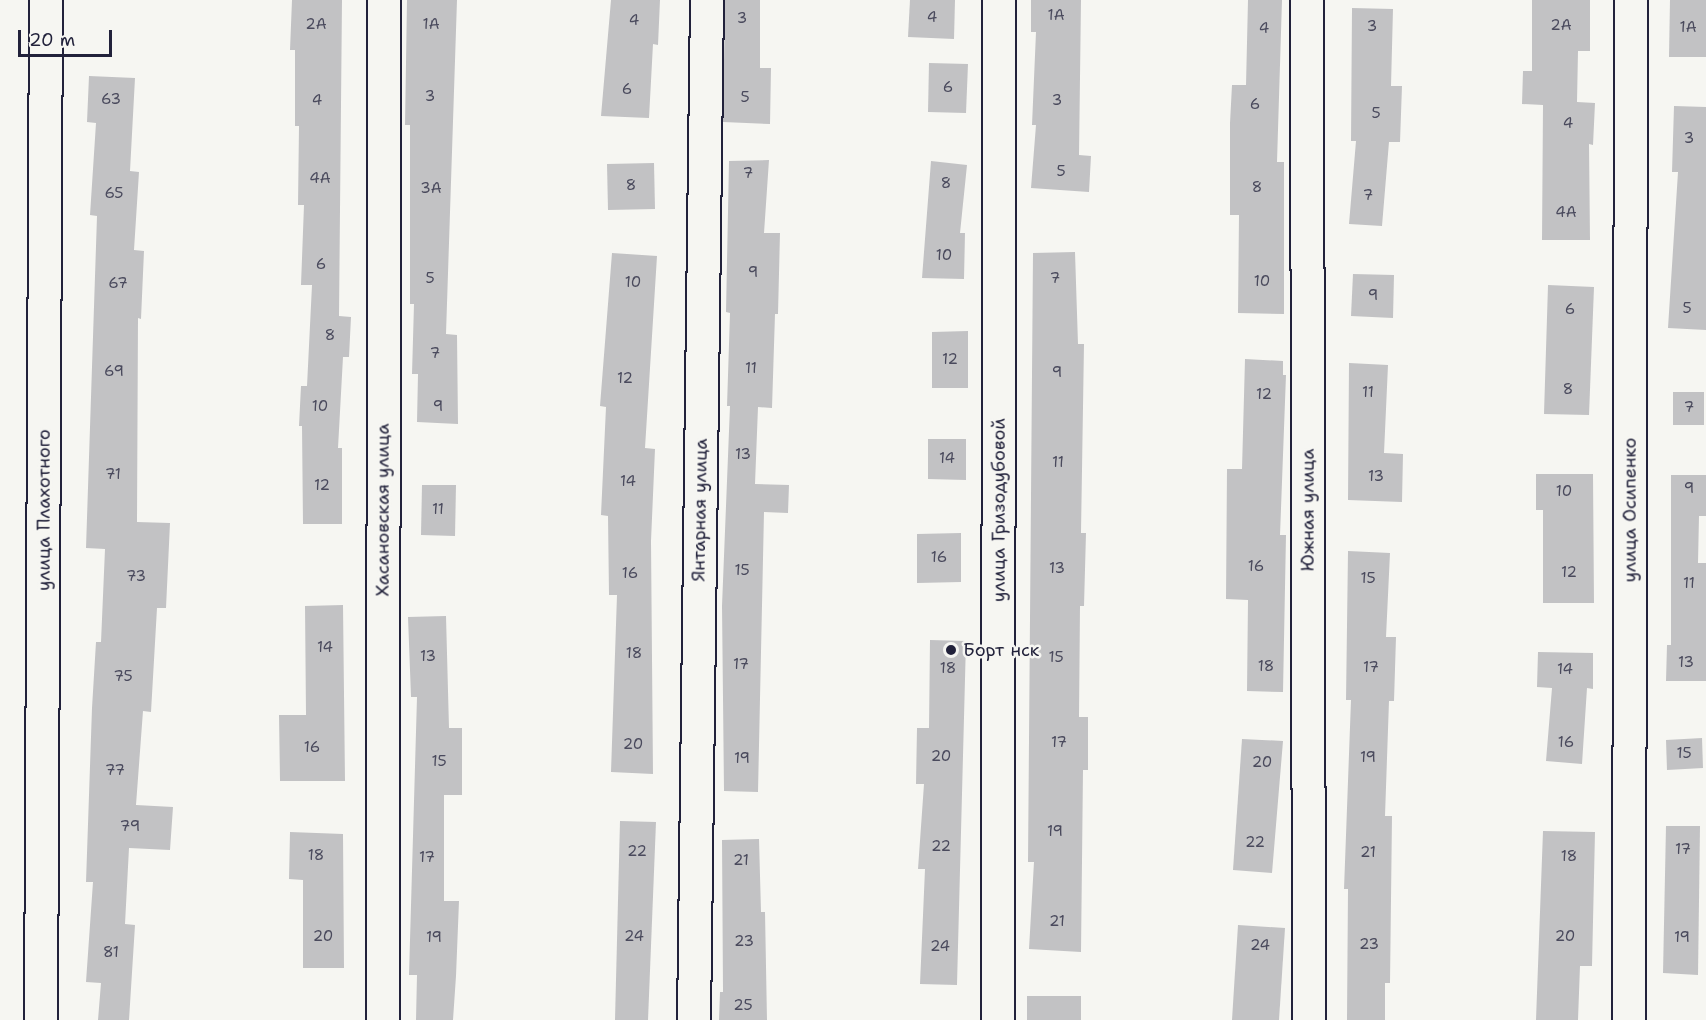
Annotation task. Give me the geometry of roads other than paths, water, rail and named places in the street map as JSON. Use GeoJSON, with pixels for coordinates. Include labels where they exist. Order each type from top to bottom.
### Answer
{"type":"FeatureCollection","features":[{"type":"Feature","properties":{"kind":"street","name":"улица Плахотного"},"geometry":{"type":"LineString","coordinates":[[41,1020],[46,0]]}},
{"type":"Feature","properties":{"kind":"street","name":"Хасановская улица"},"geometry":{"type":"LineString","coordinates":[[383,1020],[384,0]]}},
{"type":"Feature","properties":{"kind":"street","name":"Янтарная улица"},"geometry":{"type":"LineString","coordinates":[[694,1020],[707,0]]}},
{"type":"Feature","properties":{"kind":"street","name":"улица Гризодубовой"},"geometry":{"type":"LineString","coordinates":[[998,1020],[999,0]]}},
{"type":"Feature","properties":{"kind":"street","name":"Южная улица"},"geometry":{"type":"LineString","coordinates":[[1307,0],[1309,1020]]}},
{"type":"Feature","properties":{"kind":"street","name":"улица Осипенко"},"geometry":{"type":"LineString","coordinates":[[1629,1020],[1631,0]]}},
{"type":"Feature","properties":{"kind":"place","name":"Борт нск"},"geometry":{"type":"Point","coordinates":[951,650]}}]}
